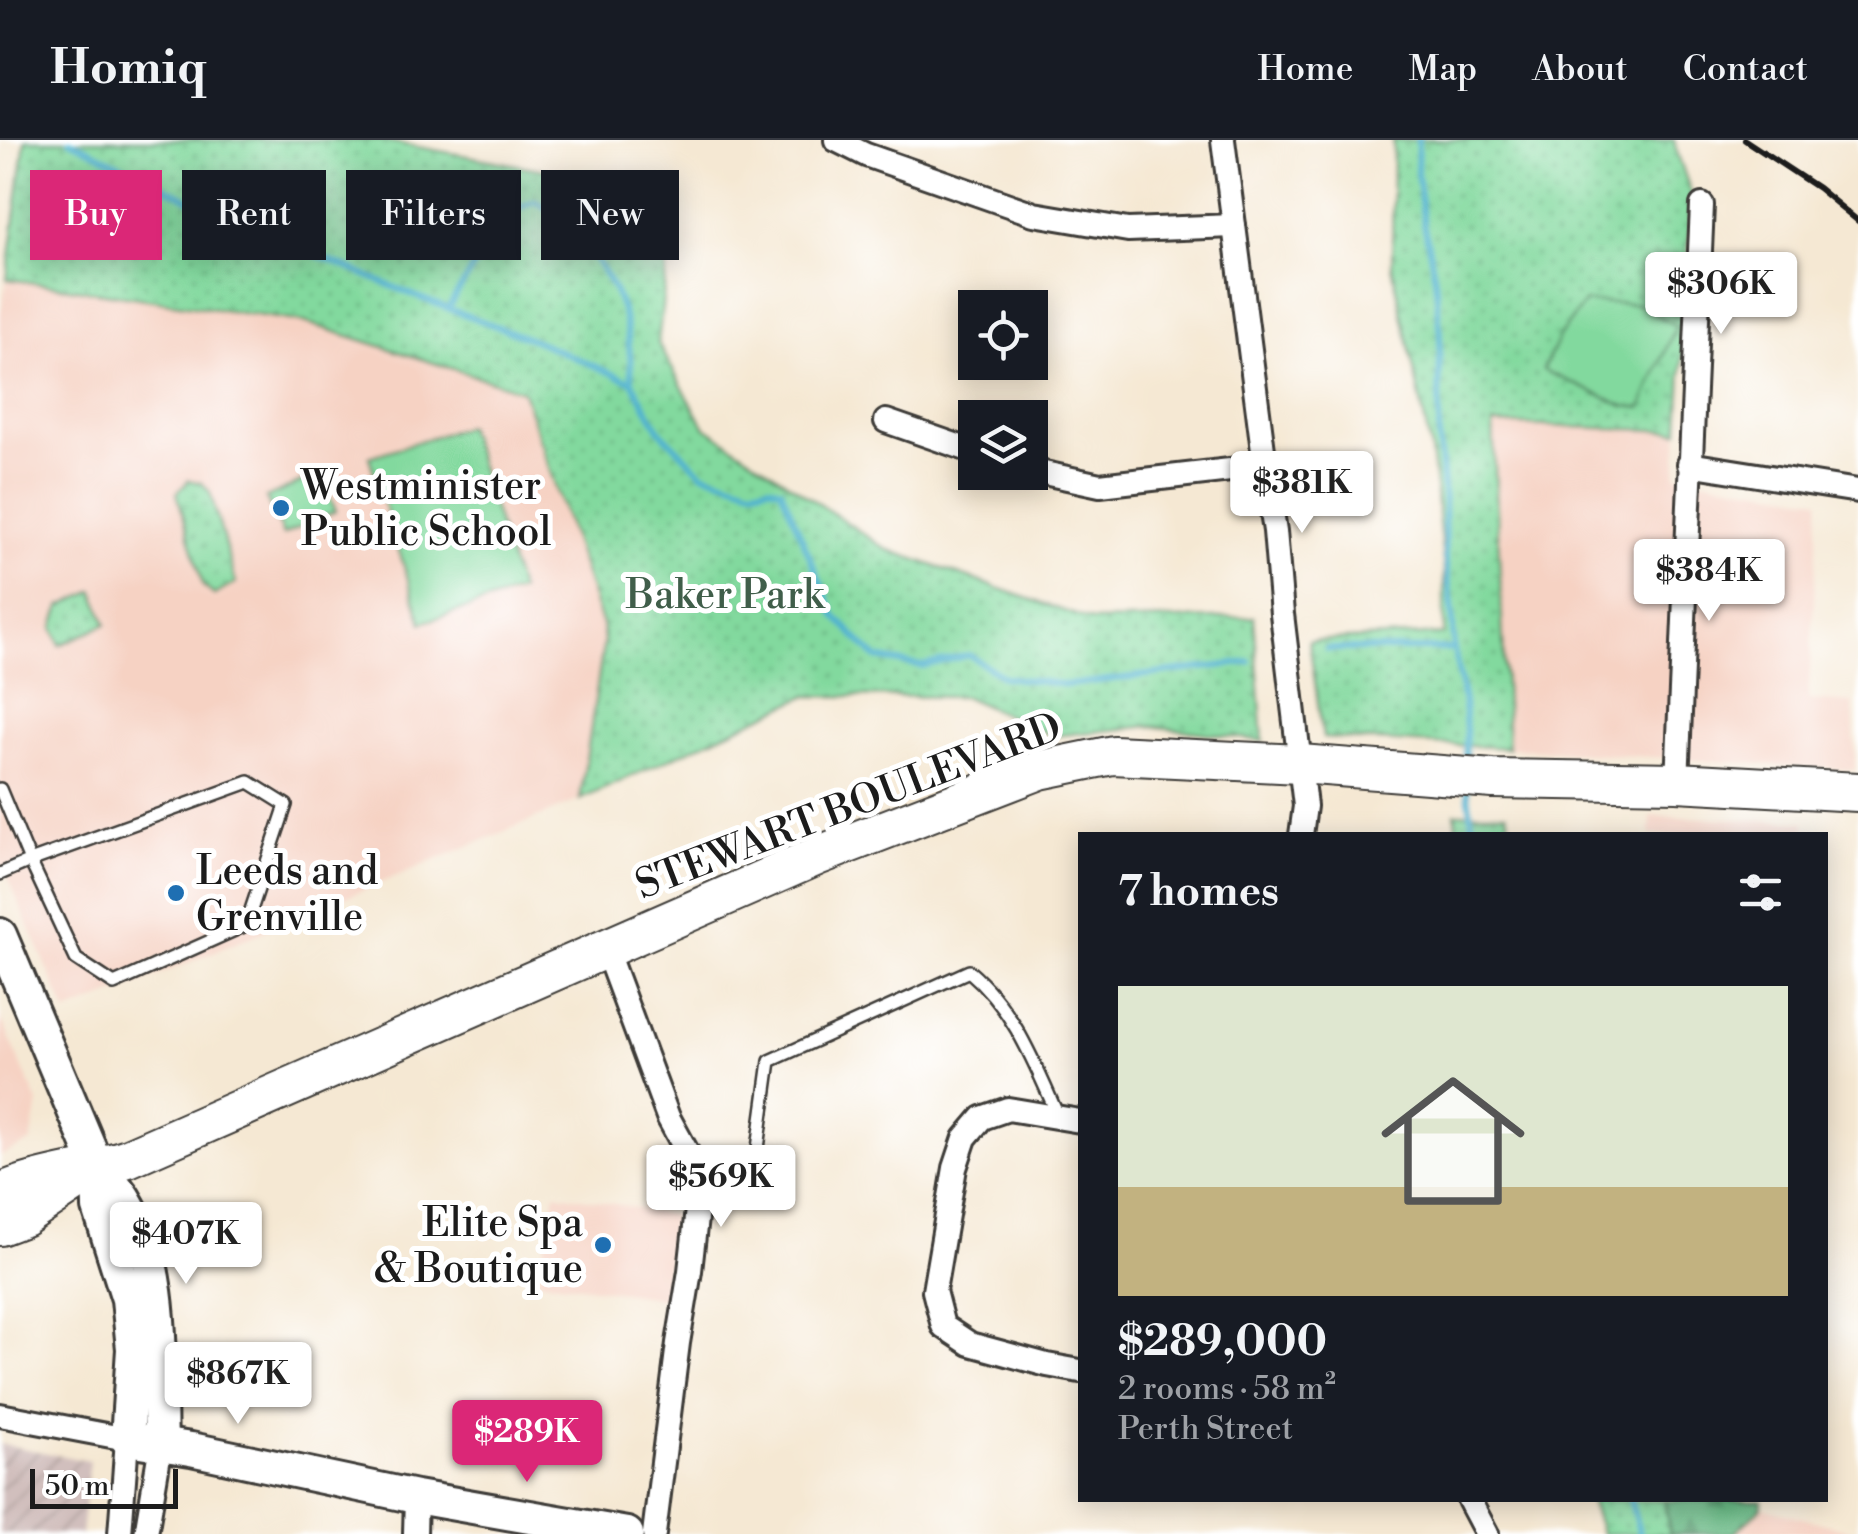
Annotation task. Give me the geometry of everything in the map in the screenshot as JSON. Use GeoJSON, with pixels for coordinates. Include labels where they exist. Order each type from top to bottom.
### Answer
{"type":"FeatureCollection","features":[{"type":"Feature","properties":{"kind":"main road","name":"STEWART BOULEVARD"},"geometry":{"type":"LineString","coordinates":[[0,1193],[14,1186],[128,1158],[817,856],[1040,770],[1114,755],[1493,778],[1677,782],[1858,792]]}},
{"type":"Feature","properties":{"kind":"main road","name":"STEWART BOULEVARD"},"geometry":{"type":"LineString","coordinates":[[0,1226],[24,1217],[98,1168]]}},
{"type":"Feature","properties":{"kind":"street"},"geometry":{"type":"LineString","coordinates":[[836,140],[866,156],[1034,214],[1128,230],[1234,226]]}},
{"type":"Feature","properties":{"kind":"street"},"geometry":{"type":"LineString","coordinates":[[1223,140],[1276,531],[1305,806],[1301,832]]}},
{"type":"Feature","properties":{"kind":"street"},"geometry":{"type":"LineString","coordinates":[[1677,782],[1702,205]]}},
{"type":"Feature","properties":{"kind":"street"},"geometry":{"type":"LineString","coordinates":[[886,421],[958,446]]}},
{"type":"Feature","properties":{"kind":"street"},"geometry":{"type":"LineString","coordinates":[[1689,464],[1858,491]]}},
{"type":"Feature","properties":{"kind":"street"},"geometry":{"type":"LineString","coordinates":[[1048,474],[1100,485],[1265,466]]}},
{"type":"Feature","properties":{"kind":"street"},"geometry":{"type":"LineString","coordinates":[[0,936],[8,976],[98,1168],[123,1197],[152,1270],[157,1299],[161,1444],[146,1534]]}},
{"type":"Feature","properties":{"kind":"street"},"geometry":{"type":"LineString","coordinates":[[605,947],[668,1117],[687,1152],[696,1210],[654,1534]]}},
{"type":"Feature","properties":{"kind":"street"},"geometry":{"type":"LineString","coordinates":[[1070,1120],[1008,1109],[982,1118],[965,1138],[955,1168],[934,1291],[943,1326],[970,1344],[1078,1371]]}},
{"type":"Feature","properties":{"kind":"street"},"geometry":{"type":"LineString","coordinates":[[98,1168],[99,1208],[128,1300],[133,1349],[120,1534]]}},
{"type":"Feature","properties":{"kind":"street"},"geometry":{"type":"LineString","coordinates":[[0,1415],[627,1534]]}},
{"type":"Feature","properties":{"kind":"street"},"geometry":{"type":"LineString","coordinates":[[415,1534],[416,1496]]}},
{"type":"Feature","properties":{"kind":"street"},"geometry":{"type":"LineString","coordinates":[[1470,1502],[1487,1534]]}},
{"type":"Feature","properties":{"kind":"lane"},"geometry":{"type":"LineString","coordinates":[[0,789],[30,862],[76,959],[114,984],[246,924],[286,806],[250,782],[30,862],[0,874]]}},
{"type":"Feature","properties":{"kind":"lane"},"geometry":{"type":"LineString","coordinates":[[692,1181],[754,1170],[770,1061],[968,972],[989,988],[1019,1030],[1070,1120]]}},
{"type":"Feature","properties":{"kind":"shaded area","name":"Westminister Public School"},"geometry":{"type":"Polygon","coordinates":[[[7,279],[304,322],[523,391],[602,625],[604,640],[580,800],[67,1013],[0,860],[0,314],[7,279]]]}},
{"type":"Feature","properties":{"kind":"shaded area"},"geometry":{"type":"Polygon","coordinates":[[[1493,423],[1679,431],[1676,475],[1820,499],[1808,700],[1853,703],[1855,770],[1508,748],[1493,423]]]}},
{"type":"Feature","properties":{"kind":"shaded area"},"geometry":{"type":"Polygon","coordinates":[[[1651,816],[1805,822],[1804,832],[1650,832],[1651,816]]]}},
{"type":"Feature","properties":{"kind":"shaded area"},"geometry":{"type":"Polygon","coordinates":[[[0,1016],[38,1103],[31,1142],[0,1156],[0,1016]]]}},
{"type":"Feature","properties":{"kind":"shaded area"},"geometry":{"type":"Polygon","coordinates":[[[555,1193],[673,1215],[664,1298],[538,1280],[555,1193]]]}},
{"type":"Feature","properties":{"kind":"shaded area"},"geometry":{"type":"Polygon","coordinates":[[[0,1444],[89,1461],[81,1534],[0,1534],[0,1444]]]}},
{"type":"Feature","properties":{"kind":"shaded area"},"geometry":{"type":"Polygon","coordinates":[[[1762,1507],[1858,1533],[1858,1534],[1734,1534],[1762,1507]]]}},
{"type":"Feature","properties":{"kind":"green space","name":"Baker Park"},"geometry":{"type":"Polygon","coordinates":[[[25,140],[380,140],[544,170],[541,260],[667,260],[658,343],[704,426],[886,549],[1093,621],[1254,617],[1263,741],[1151,726],[1053,736],[965,697],[806,696],[580,800],[604,640],[602,625],[523,391],[304,322],[7,279],[25,140]]]}},
{"type":"Feature","properties":{"kind":"green space"},"geometry":{"type":"Polygon","coordinates":[[[1393,140],[1673,140],[1691,193],[1679,431],[1493,424],[1508,748],[1323,738],[1309,641],[1444,634],[1444,570],[1431,451],[1392,266],[1393,140]]]}},
{"type":"Feature","properties":{"kind":"green space"},"geometry":{"type":"Polygon","coordinates":[[[1585,302],[1638,304],[1676,326],[1641,408],[1624,406],[1543,370],[1560,335],[1585,302]]]}},
{"type":"Feature","properties":{"kind":"green space"},"geometry":{"type":"Polygon","coordinates":[[[467,426],[520,591],[422,623],[369,457],[467,426]]]}},
{"type":"Feature","properties":{"kind":"green space"},"geometry":{"type":"Polygon","coordinates":[[[319,474],[336,511],[283,535],[266,498],[319,474]]]}},
{"type":"Feature","properties":{"kind":"green space"},"geometry":{"type":"Polygon","coordinates":[[[189,480],[202,483],[210,492],[236,583],[214,595],[203,586],[177,493],[189,480]]]}},
{"type":"Feature","properties":{"kind":"green space"},"geometry":{"type":"Polygon","coordinates":[[[94,591],[106,624],[60,645],[53,628],[61,606],[94,591]]]}},
{"type":"Feature","properties":{"kind":"green space"},"geometry":{"type":"Polygon","coordinates":[[[1455,813],[1507,813],[1511,832],[1457,832],[1455,813]]]}},
{"type":"Feature","properties":{"kind":"green space"},"geometry":{"type":"Polygon","coordinates":[[[1591,1502],[1664,1502],[1670,1534],[1602,1534],[1591,1502]]]}},
{"type":"Feature","properties":{"kind":"green space"},"geometry":{"type":"Polygon","coordinates":[[[1664,1502],[1762,1502],[1762,1507],[1734,1534],[1670,1534],[1664,1502]]]}},
{"type":"Feature","properties":{"kind":"waterway"},"geometry":{"type":"LineString","coordinates":[[70,140],[220,215],[632,382],[660,431],[702,473],[753,489],[781,489],[835,616],[876,658],[922,666],[969,655],[1004,677],[1068,685],[1250,662]]}},
{"type":"Feature","properties":{"kind":"waterway"},"geometry":{"type":"LineString","coordinates":[[1418,140],[1417,173],[1440,329],[1439,439],[1445,558],[1464,702],[1465,765]]}},
{"type":"Feature","properties":{"kind":"waterway"},"geometry":{"type":"LineString","coordinates":[[449,307],[513,210],[535,201],[570,228],[609,281],[626,327],[632,382]]}},
{"type":"Feature","properties":{"kind":"waterway"},"geometry":{"type":"LineString","coordinates":[[1327,649],[1454,649]]}},
{"type":"Feature","properties":{"kind":"waterway"},"geometry":{"type":"LineString","coordinates":[[1467,787],[1474,832]]}},
{"type":"Feature","properties":{"kind":"waterway"},"geometry":{"type":"LineString","coordinates":[[1631,1502],[1640,1534]]}},
{"type":"Feature","properties":{"kind":"railway"},"geometry":{"type":"LineString","coordinates":[[1745,140],[1818,188],[1858,221]]}},
{"type":"Feature","properties":{"kind":"place","name":"Westminister Public School"},"geometry":{"type":"Point","coordinates":[281,508]}},
{"type":"Feature","properties":{"kind":"place","name":"Leeds and Grenville"},"geometry":{"type":"Point","coordinates":[176,893]}},
{"type":"Feature","properties":{"kind":"place","name":"Elite Spa & Boutique"},"geometry":{"type":"Point","coordinates":[603,1245]}}]}
